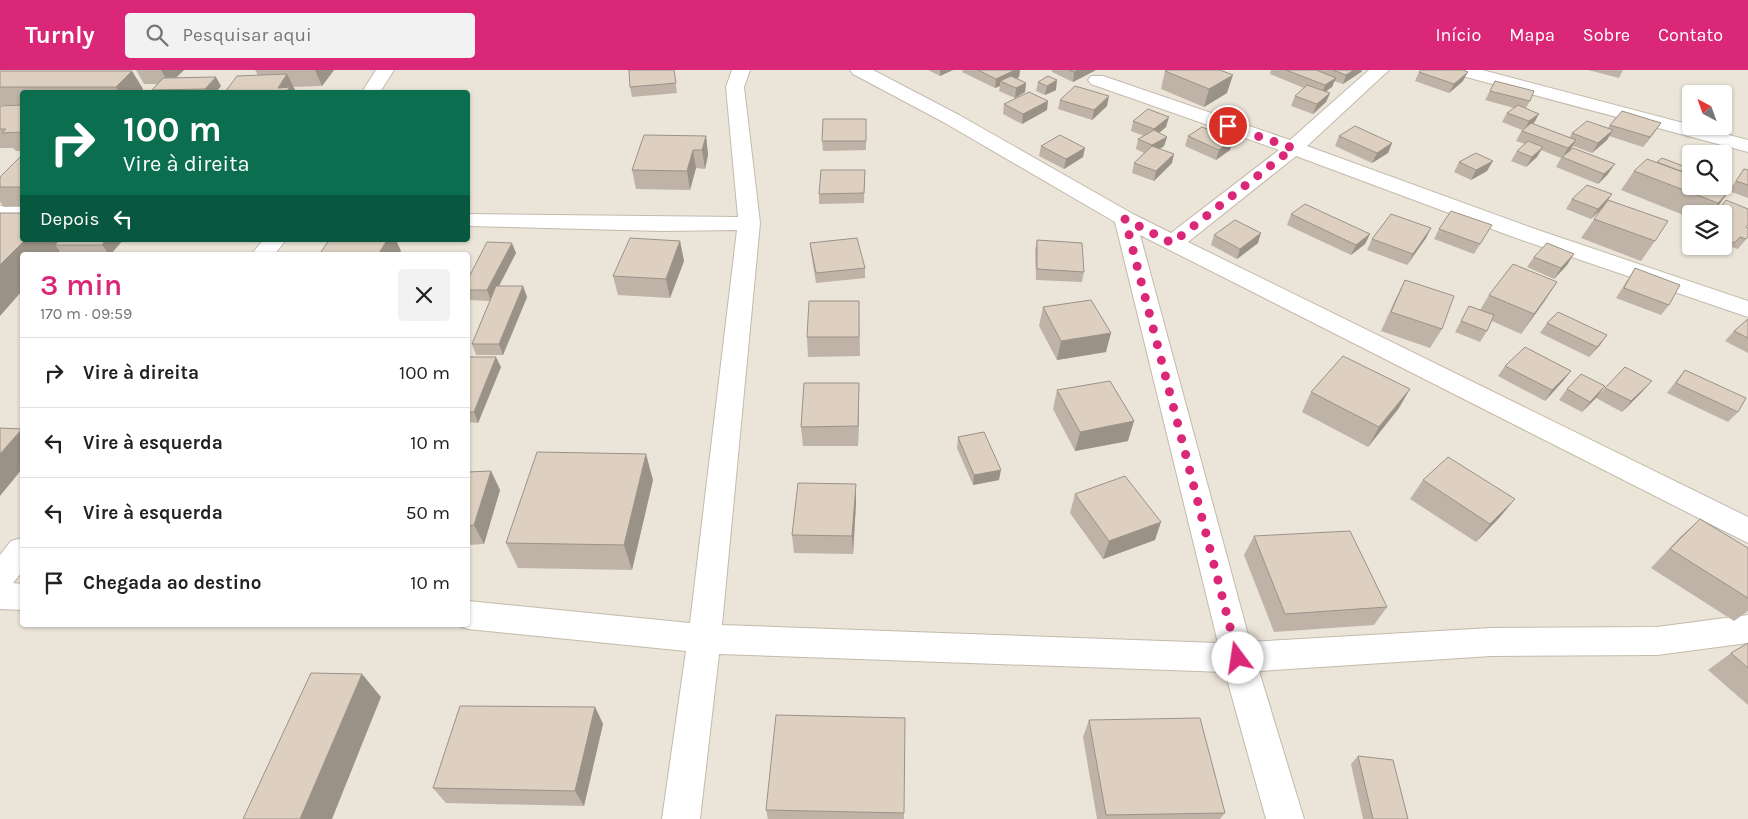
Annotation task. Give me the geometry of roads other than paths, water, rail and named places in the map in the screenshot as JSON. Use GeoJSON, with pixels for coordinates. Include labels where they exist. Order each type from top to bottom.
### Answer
{"type":"FeatureCollection","features":[{"type":"Feature","properties":{"kind":"street"},"geometry":{"type":"LineString","coordinates":[[372,90],[385,70]]}},
{"type":"Feature","properties":{"kind":"street"},"geometry":{"type":"LineString","coordinates":[[681,819],[704,639],[749,223],[735,88],[741,70]]}},
{"type":"Feature","properties":{"kind":"street"},"geometry":{"type":"LineString","coordinates":[[860,70],[952,119],[1125,219],[1748,531]]}},
{"type":"Feature","properties":{"kind":"street"},"geometry":{"type":"LineString","coordinates":[[1172,243],[1293,148],[1380,70]]}},
{"type":"Feature","properties":{"kind":"street"},"geometry":{"type":"LineString","coordinates":[[1461,70],[1748,146]]}},
{"type":"Feature","properties":{"kind":"street"},"geometry":{"type":"LineString","coordinates":[[1097,80],[1293,148],[1524,233],[1748,309]]}},
{"type":"Feature","properties":{"kind":"street"},"geometry":{"type":"LineString","coordinates":[[0,212],[20,213]]}},
{"type":"Feature","properties":{"kind":"street"},"geometry":{"type":"LineString","coordinates":[[1125,219],[1238,658],[1285,819]]}},
{"type":"Feature","properties":{"kind":"street"},"geometry":{"type":"LineString","coordinates":[[470,220],[662,224],[749,223]]}},
{"type":"Feature","properties":{"kind":"street"},"geometry":{"type":"LineString","coordinates":[[265,252],[273,242]]}},
{"type":"Feature","properties":{"kind":"street"},"geometry":{"type":"LineString","coordinates":[[0,577],[20,552]]}},
{"type":"Feature","properties":{"kind":"street"},"geometry":{"type":"LineString","coordinates":[[0,596],[20,597]]}},
{"type":"Feature","properties":{"kind":"street"},"geometry":{"type":"LineString","coordinates":[[470,616],[704,639],[1238,658],[1491,642],[1657,641],[1748,629]]}}]}
